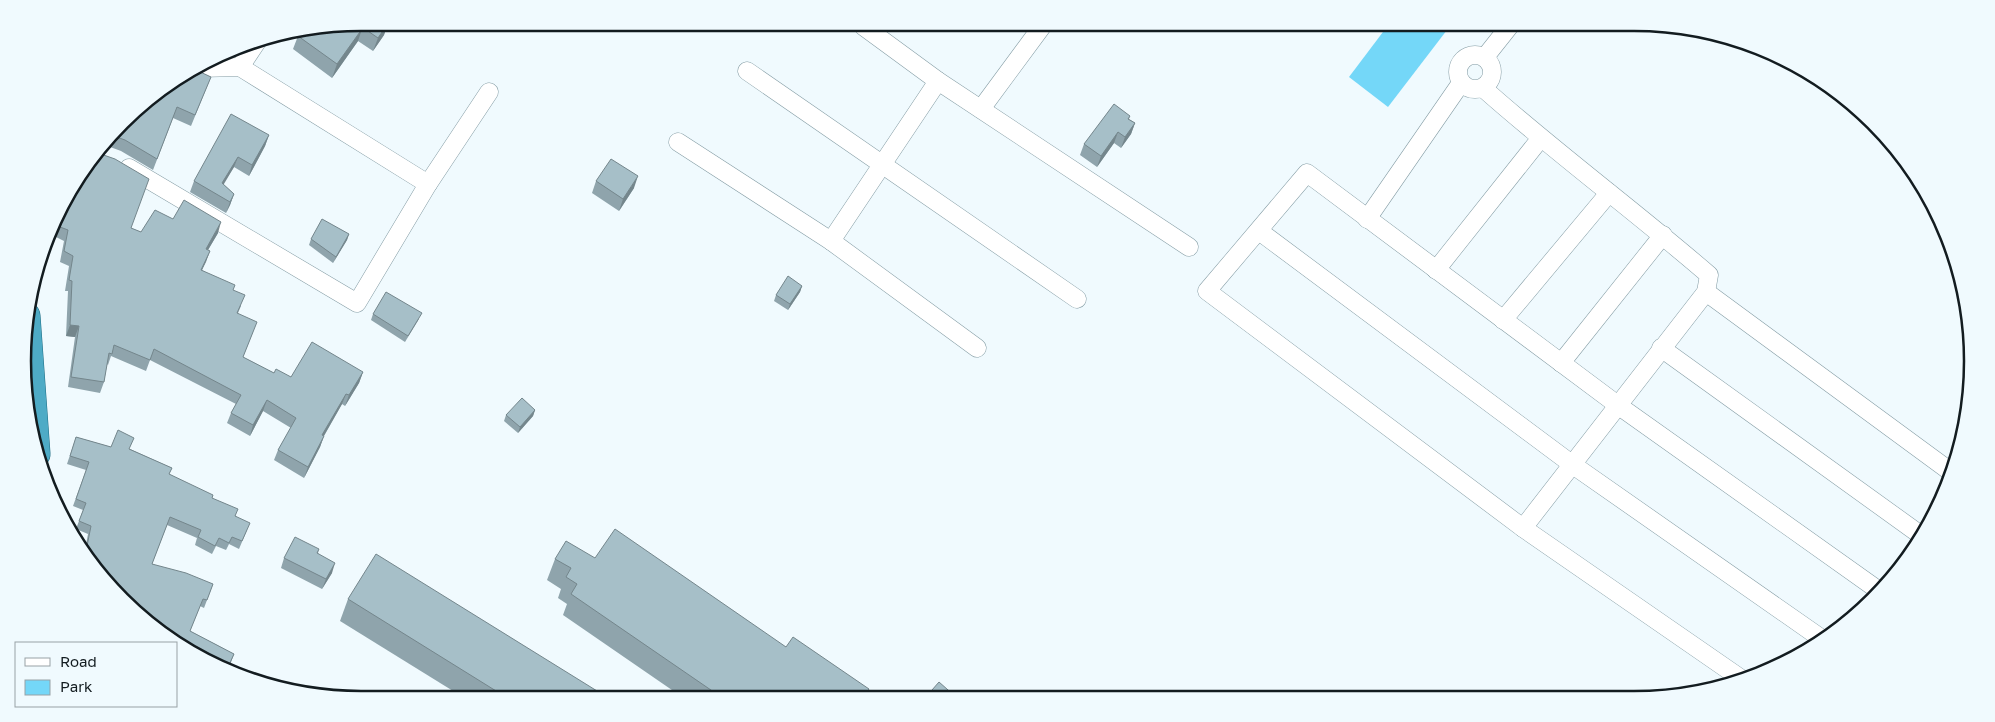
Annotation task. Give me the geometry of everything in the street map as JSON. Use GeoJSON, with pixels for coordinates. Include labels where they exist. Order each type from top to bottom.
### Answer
{"type":"FeatureCollection","features":[{"type":"Feature","properties":{"kind":"street"},"geometry":{"type":"LineString","coordinates":[[870,31],[938,81],[1189,247]]}},
{"type":"Feature","properties":{"kind":"street"},"geometry":{"type":"LineString","coordinates":[[981,109],[1039,31]]}},
{"type":"Feature","properties":{"kind":"street"},"geometry":{"type":"LineString","coordinates":[[1486,57],[1506,31]]}},
{"type":"Feature","properties":{"kind":"street"},"geometry":{"type":"LineString","coordinates":[[240,68],[251,50]]}},
{"type":"Feature","properties":{"kind":"street"},"geometry":{"type":"LineString","coordinates":[[1473,54],[1486,57],[1493,67],[1492,79],[1483,88],[1471,89],[1461,83],[1458,70],[1462,59],[1473,54]]}},
{"type":"Feature","properties":{"kind":"street"},"geometry":{"type":"LineString","coordinates":[[209,68],[240,68],[428,184]]}},
{"type":"Feature","properties":{"kind":"street"},"geometry":{"type":"LineString","coordinates":[[747,71],[1077,299]]}},
{"type":"Feature","properties":{"kind":"street"},"geometry":{"type":"LineString","coordinates":[[831,241],[938,81]]}},
{"type":"Feature","properties":{"kind":"street"},"geometry":{"type":"LineString","coordinates":[[1367,219],[1461,83]]}},
{"type":"Feature","properties":{"kind":"street"},"geometry":{"type":"LineString","coordinates":[[1483,88],[1540,139],[1662,235],[1709,275],[1706,292],[1523,528]]}},
{"type":"Feature","properties":{"kind":"street"},"geometry":{"type":"LineString","coordinates":[[116,160],[357,303],[428,184],[489,92]]}},
{"type":"Feature","properties":{"kind":"street"},"geometry":{"type":"LineString","coordinates":[[1436,270],[1540,139]]}},
{"type":"Feature","properties":{"kind":"street"},"geometry":{"type":"LineString","coordinates":[[678,142],[831,241],[977,348]]}},
{"type":"Feature","properties":{"kind":"street"},"geometry":{"type":"LineString","coordinates":[[1735,675],[1523,528],[1207,291],[1307,173],[1619,406],[1874,587]]}},
{"type":"Feature","properties":{"kind":"street"},"geometry":{"type":"LineString","coordinates":[[1503,320],[1609,193]]}},
{"type":"Feature","properties":{"kind":"street"},"geometry":{"type":"LineString","coordinates":[[1259,231],[1572,466],[1817,635]]}},
{"type":"Feature","properties":{"kind":"street"},"geometry":{"type":"LineString","coordinates":[[1561,363],[1662,235]]}},
{"type":"Feature","properties":{"kind":"street"},"geometry":{"type":"LineString","coordinates":[[1706,292],[1946,468]]}},
{"type":"Feature","properties":{"kind":"street"},"geometry":{"type":"LineString","coordinates":[[1661,348],[1916,532]]}},
{"type":"Feature","properties":{"kind":"green space"},"geometry":{"type":"Polygon","coordinates":[[[1384,31],[1446,31],[1388,107],[1349,77],[1384,31]]]}},
{"type":"Feature","properties":{"kind":"building"},"geometry":{"type":"Polygon","coordinates":[[[361,31],[337,64],[300,37],[318,34],[361,31]]]}},
{"type":"Feature","properties":{"kind":"building"},"geometry":{"type":"Polygon","coordinates":[[[368,31],[383,31],[378,38],[368,31]]]}},
{"type":"Feature","properties":{"kind":"building"},"geometry":{"type":"Polygon","coordinates":[[[201,72],[211,77],[195,115],[177,107],[157,159],[119,138],[160,99],[201,72]]]}},
{"type":"Feature","properties":{"kind":"building"},"geometry":{"type":"Polygon","coordinates":[[[1114,104],[1130,116],[1128,119],[1135,123],[1125,137],[1118,132],[1101,156],[1084,144],[1114,104]]]}},
{"type":"Feature","properties":{"kind":"building"},"geometry":{"type":"Polygon","coordinates":[[[231,114],[269,135],[252,165],[238,157],[222,183],[234,194],[230,202],[194,181],[231,114]]]}},
{"type":"Feature","properties":{"kind":"building"},"geometry":{"type":"Polygon","coordinates":[[[103,155],[115,159],[149,179],[131,228],[141,232],[155,210],[173,219],[184,200],[221,222],[206,249],[210,251],[201,270],[235,285],[233,290],[245,295],[237,313],[257,322],[243,357],[274,373],[276,369],[291,377],[312,342],[363,372],[349,395],[346,394],[322,435],[324,436],[308,467],[278,450],[296,418],[267,400],[253,425],[231,413],[241,395],[154,349],[150,360],[114,345],[112,354],[109,353],[104,382],[71,377],[79,326],[70,325],[72,281],[69,280],[73,256],[64,251],[68,230],[60,227],[75,196],[103,155]]]}},
{"type":"Feature","properties":{"kind":"building"},"geometry":{"type":"Polygon","coordinates":[[[611,159],[638,176],[623,199],[596,181],[611,159]]]}},
{"type":"Feature","properties":{"kind":"building"},"geometry":{"type":"Polygon","coordinates":[[[322,219],[349,234],[336,257],[311,239],[322,219]]]}},
{"type":"Feature","properties":{"kind":"building"},"geometry":{"type":"Polygon","coordinates":[[[788,276],[802,286],[790,304],[776,295],[788,276]]]}},
{"type":"Feature","properties":{"kind":"building"},"geometry":{"type":"Polygon","coordinates":[[[386,292],[422,313],[408,336],[373,314],[386,292]]]}},
{"type":"Feature","properties":{"kind":"building"},"geometry":{"type":"Polygon","coordinates":[[[522,398],[535,410],[520,427],[506,415],[522,398]]]}},
{"type":"Feature","properties":{"kind":"building"},"geometry":{"type":"Polygon","coordinates":[[[118,430],[134,438],[129,449],[172,468],[169,474],[213,495],[212,498],[238,509],[235,516],[250,523],[242,541],[232,537],[229,543],[219,538],[215,546],[198,537],[201,530],[170,517],[152,564],[186,573],[213,584],[207,600],[203,599],[190,631],[234,654],[230,664],[196,647],[160,623],[113,578],[87,544],[91,526],[79,521],[86,503],[76,499],[89,462],[70,456],[76,437],[111,447],[118,430]]]}},
{"type":"Feature","properties":{"kind":"building"},"geometry":{"type":"Polygon","coordinates":[[[615,529],[786,647],[793,637],[869,689],[868,691],[712,691],[571,594],[577,584],[566,577],[571,568],[555,559],[566,541],[595,558],[615,529]]]}},
{"type":"Feature","properties":{"kind":"building"},"geometry":{"type":"Polygon","coordinates":[[[295,537],[319,549],[317,553],[335,563],[326,579],[284,558],[295,537]]]}},
{"type":"Feature","properties":{"kind":"building"},"geometry":{"type":"Polygon","coordinates":[[[376,554],[597,691],[496,691],[348,599],[376,554]]]}},
{"type":"Feature","properties":{"kind":"building"},"geometry":{"type":"Polygon","coordinates":[[[939,682],[949,691],[931,691],[939,682]]]}}]}
